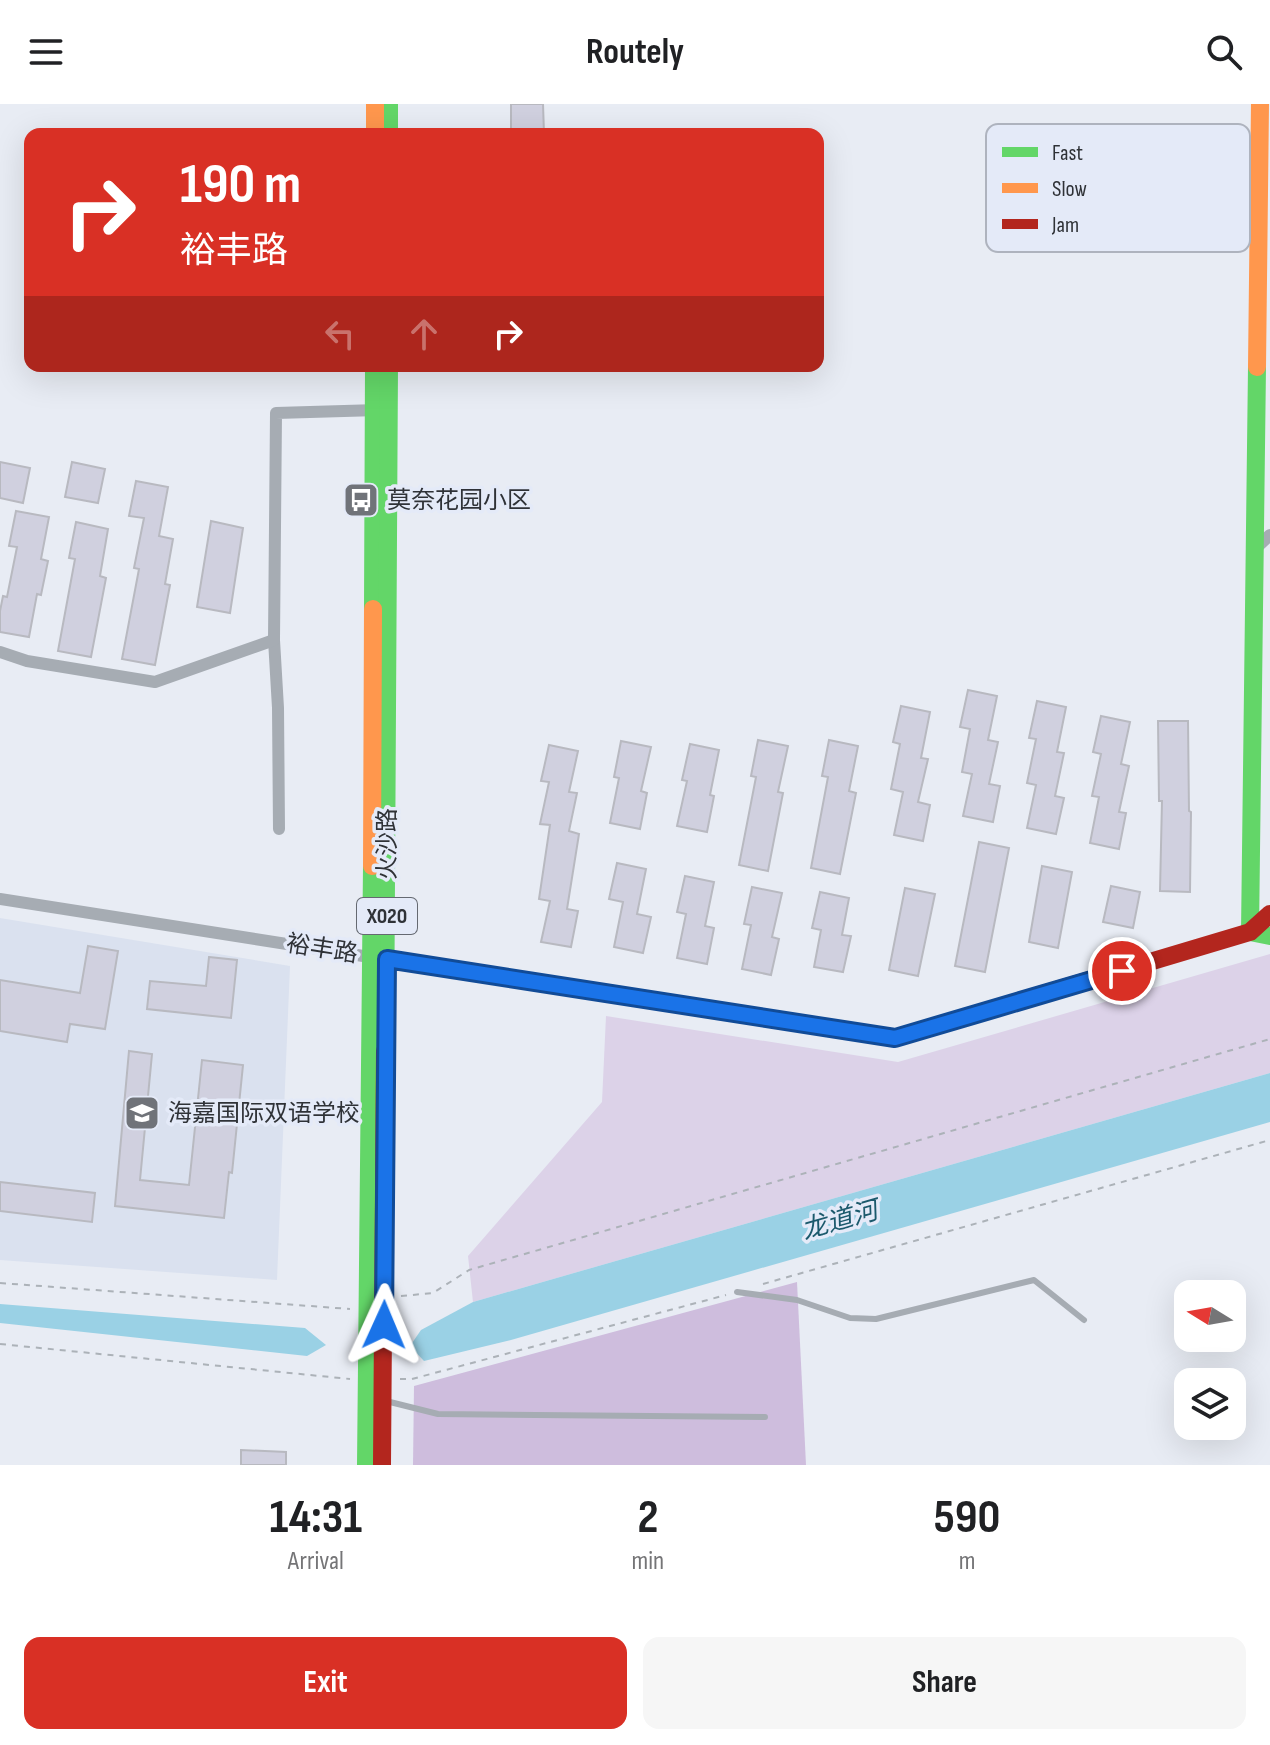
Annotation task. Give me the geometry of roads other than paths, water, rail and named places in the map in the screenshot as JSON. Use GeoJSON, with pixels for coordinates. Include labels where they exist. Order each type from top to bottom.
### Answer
{"type":"FeatureCollection","features":[{"type":"Feature","properties":{"kind":"street"},"geometry":{"type":"LineString","coordinates":[[375,104],[375,128]]}},
{"type":"Feature","properties":{"kind":"street"},"geometry":{"type":"LineString","coordinates":[[389,104],[389,128]]}},
{"type":"Feature","properties":{"kind":"street"},"geometry":{"type":"LineString","coordinates":[[1250,932],[1260,104]]}},
{"type":"Feature","properties":{"kind":"street","name":"火沙路"},"geometry":{"type":"LineString","coordinates":[[366,1465],[384,1298],[379,958],[381,410],[375,372]]}},
{"type":"Feature","properties":{"kind":"street","name":"火沙路"},"geometry":{"type":"LineString","coordinates":[[381,410],[388,372]]}},
{"type":"Feature","properties":{"kind":"street"},"geometry":{"type":"LineString","coordinates":[[279,829],[274,640],[276,413],[381,410]]}},
{"type":"Feature","properties":{"kind":"street"},"geometry":{"type":"LineString","coordinates":[[1256,548],[1270,535]]}},
{"type":"Feature","properties":{"kind":"street"},"geometry":{"type":"LineString","coordinates":[[0,652],[27,661],[155,682],[274,640]]}},
{"type":"Feature","properties":{"kind":"street","name":"裕丰路"},"geometry":{"type":"LineString","coordinates":[[0,899],[895,1038],[1250,932],[1270,914]]}},
{"type":"Feature","properties":{"kind":"street","name":"裕丰路"},"geometry":{"type":"LineString","coordinates":[[1250,932],[1270,936]]}},
{"type":"Feature","properties":{"kind":"street","name":"火沙路"},"geometry":{"type":"LineString","coordinates":[[379,958],[368,1310],[375,1381],[383,1401],[382,1465]]}},
{"type":"Feature","properties":{"kind":"lane"},"geometry":{"type":"LineString","coordinates":[[737,1292],[797,1300],[850,1318],[876,1319],[1034,1280],[1084,1320]]}},
{"type":"Feature","properties":{"kind":"lane"},"geometry":{"type":"LineString","coordinates":[[383,1401],[438,1414],[765,1417]]}},
{"type":"Feature","properties":{"kind":"water","name":"龙道河"},"geometry":{"type":"Polygon","coordinates":[[[1270,1073],[1270,1122],[511,1340],[424,1361],[410,1346],[421,1330],[473,1302],[1270,1073]]]}},
{"type":"Feature","properties":{"kind":"water"},"geometry":{"type":"Polygon","coordinates":[[[0,1304],[305,1328],[326,1345],[307,1356],[0,1323],[0,1304]]]}},
{"type":"Feature","properties":{"kind":"place","name":"莫奈花园小区"},"geometry":{"type":"Point","coordinates":[361,500]}},
{"type":"Feature","properties":{"kind":"place","name":"海嘉国际双语学校"},"geometry":{"type":"Point","coordinates":[142,1113]}}]}
